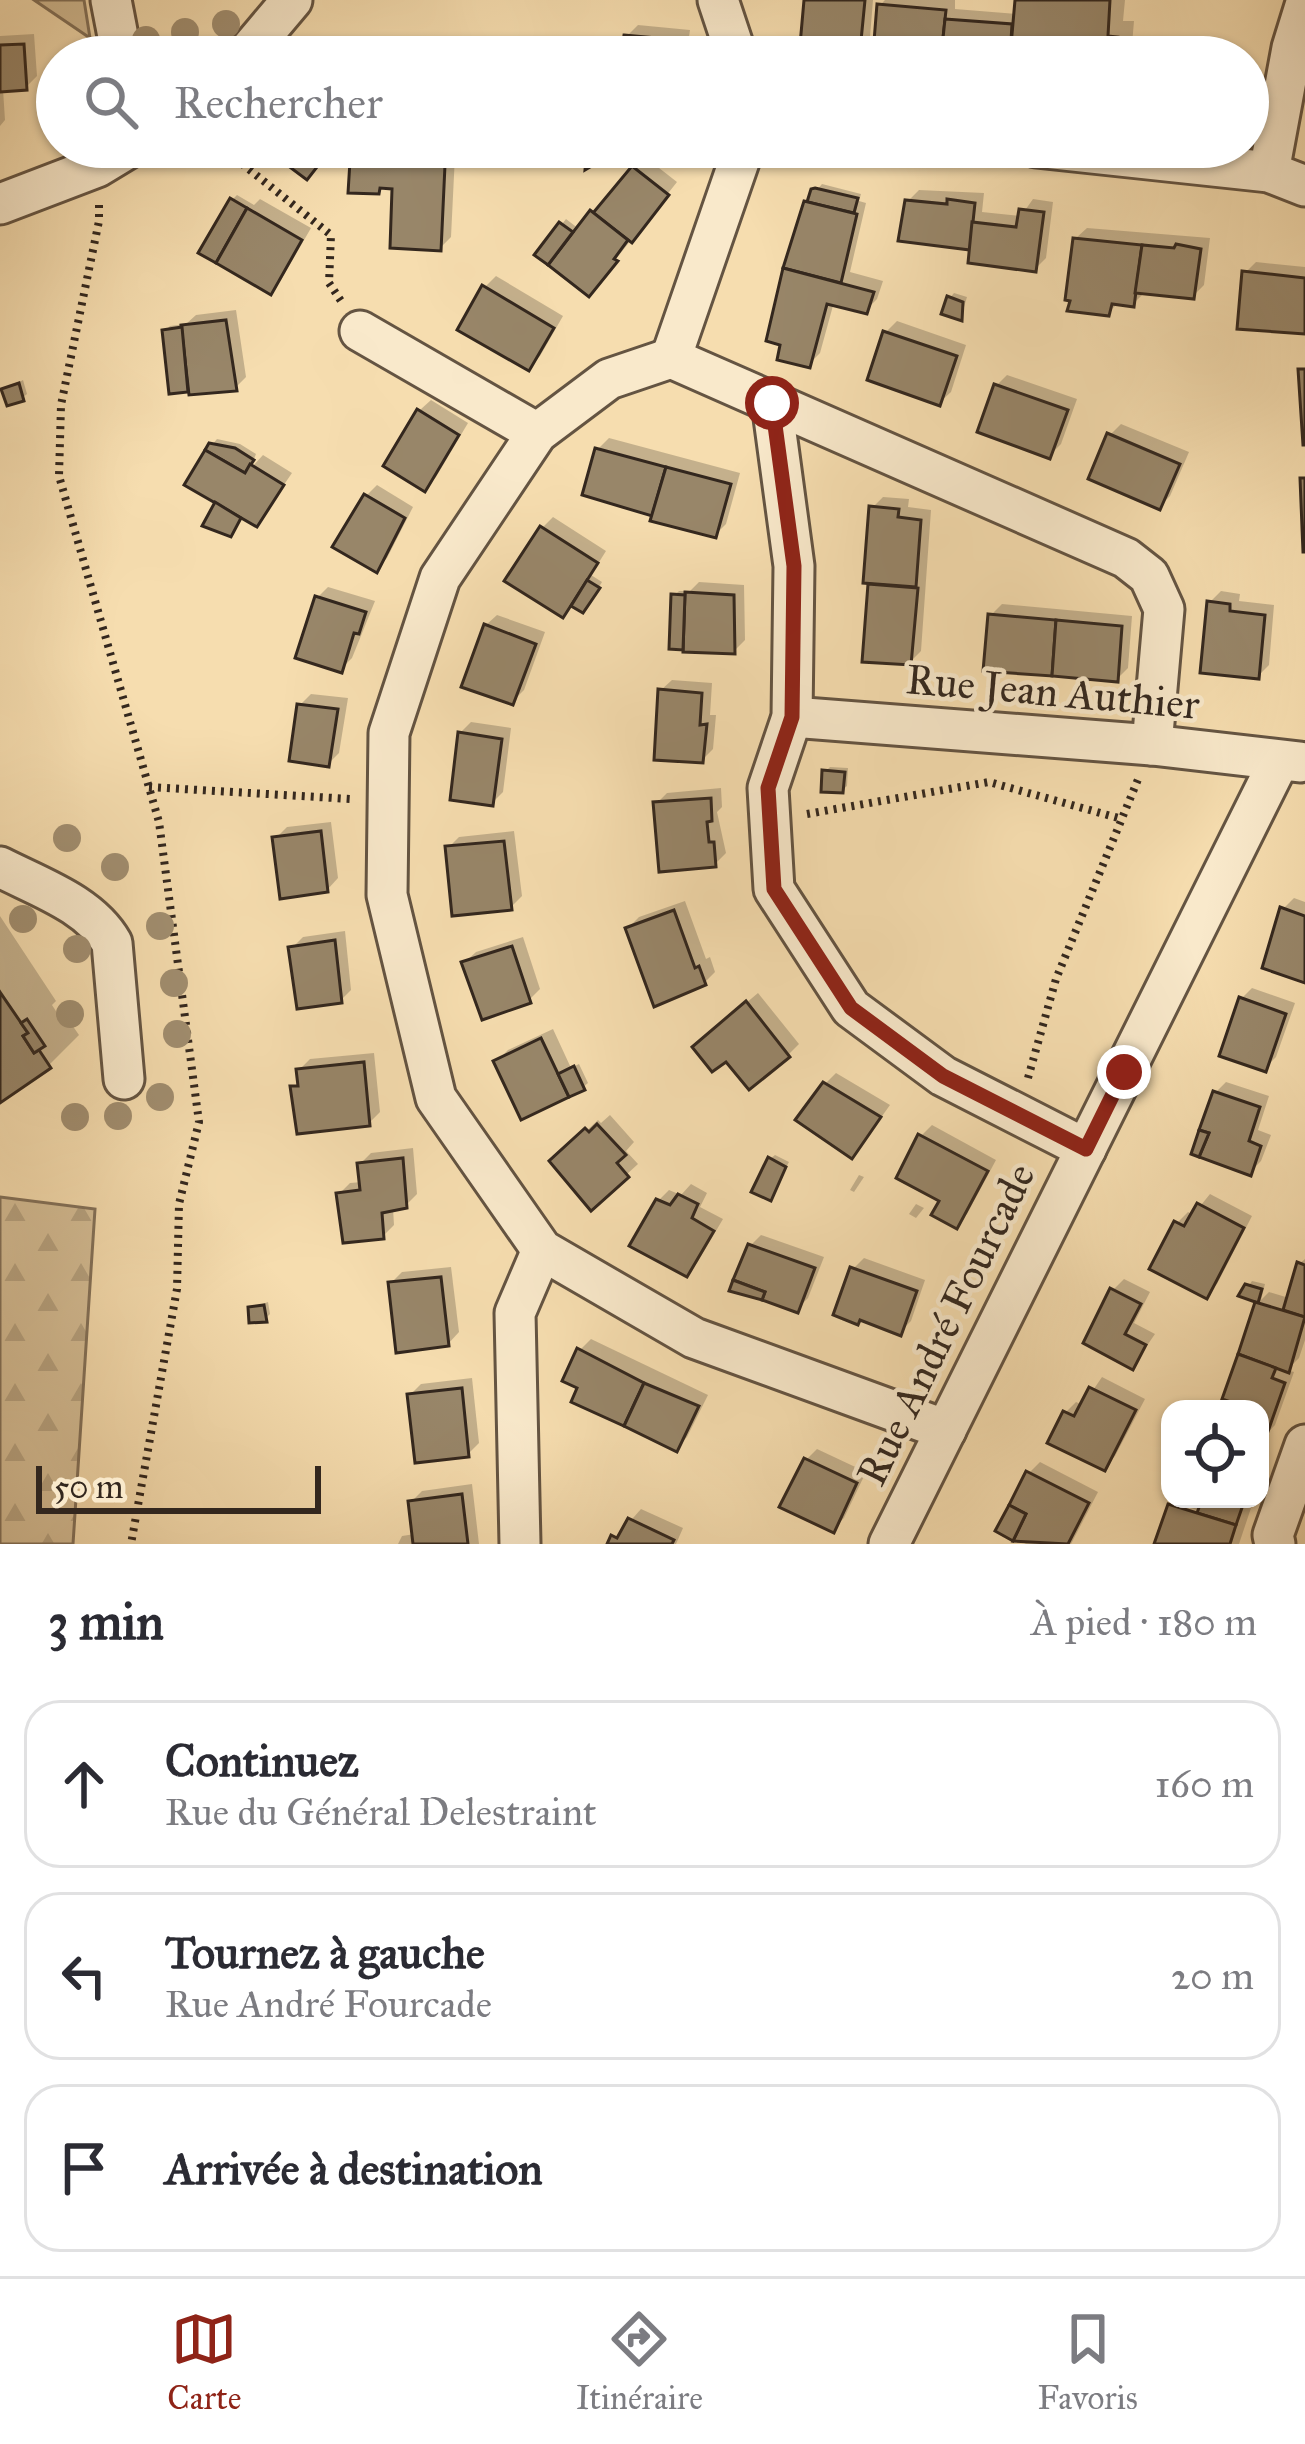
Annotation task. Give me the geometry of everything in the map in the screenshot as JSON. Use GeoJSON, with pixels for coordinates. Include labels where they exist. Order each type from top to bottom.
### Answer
{"type":"FeatureCollection","features":[{"type":"Feature","properties":{"kind":"street"},"geometry":{"type":"LineString","coordinates":[[111,0],[118,36]]}},
{"type":"Feature","properties":{"kind":"street"},"geometry":{"type":"LineString","coordinates":[[262,36],[292,0]]}},
{"type":"Feature","properties":{"kind":"street"},"geometry":{"type":"LineString","coordinates":[[718,0],[730,36]]}},
{"type":"Feature","properties":{"kind":"street"},"geometry":{"type":"LineString","coordinates":[[1201,168],[1287,179],[1292,48],[1305,7]]}},
{"type":"Feature","properties":{"kind":"street"},"geometry":{"type":"LineString","coordinates":[[0,204],[87,168]]}},
{"type":"Feature","properties":{"kind":"street"},"geometry":{"type":"LineString","coordinates":[[671,358],[737,168]]}},
{"type":"Feature","properties":{"kind":"street"},"geometry":{"type":"LineString","coordinates":[[360,331],[536,433]]}},
{"type":"Feature","properties":{"kind":"street"},"geometry":{"type":"LineString","coordinates":[[946,1430],[694,1338],[542,1250],[436,1098],[387,895],[389,733],[440,578],[536,433],[609,379],[671,358],[1126,558],[1149,575],[1164,609],[1153,745]]}},
{"type":"Feature","properties":{"kind":"street"},"geometry":{"type":"LineString","coordinates":[[772,403],[794,566],[792,717],[768,788],[774,889],[851,1008],[943,1076],[1086,1149]]}},
{"type":"Feature","properties":{"kind":"street","name":"Rue Jean Authier"},"geometry":{"type":"LineString","coordinates":[[792,717],[1153,745],[1292,762]]}},
{"type":"Feature","properties":{"kind":"street","name":"Rue André Fourcade"},"geometry":{"type":"LineString","coordinates":[[889,1544],[1086,1149],[1292,762]]}},
{"type":"Feature","properties":{"kind":"street"},"geometry":{"type":"LineString","coordinates":[[0,867],[82,910],[102,926],[112,943],[124,1079]]}},
{"type":"Feature","properties":{"kind":"street"},"geometry":{"type":"LineString","coordinates":[[520,1544],[514,1312],[542,1250]]}},
{"type":"Feature","properties":{"kind":"street"},"geometry":{"type":"LineString","coordinates":[[1275,1544],[1273,1535],[1305,1445]]}},
{"type":"Feature","properties":{"kind":"path"},"geometry":{"type":"LineString","coordinates":[[111,168],[61,405],[59,476],[159,822],[199,1122],[179,1204],[177,1288],[131,1544]]}},
{"type":"Feature","properties":{"kind":"path"},"geometry":{"type":"LineString","coordinates":[[246,168],[331,236],[329,283],[360,331]]}},
{"type":"Feature","properties":{"kind":"path"},"geometry":{"type":"LineString","coordinates":[[1018,1114],[1056,979],[1153,745]]}},
{"type":"Feature","properties":{"kind":"path"},"geometry":{"type":"LineString","coordinates":[[770,821],[989,782],[1122,819]]}},
{"type":"Feature","properties":{"kind":"path"},"geometry":{"type":"LineString","coordinates":[[149,787],[388,801]]}},
{"type":"Feature","properties":{"kind":"green space"},"geometry":{"type":"Polygon","coordinates":[[[34,0],[84,0],[87,36],[34,0]]]}},
{"type":"Feature","properties":{"kind":"green space"},"geometry":{"type":"Polygon","coordinates":[[[0,1197],[95,1209],[73,1544],[0,1544],[0,1197]]]}},
{"type":"Feature","properties":{"kind":"building"},"geometry":{"type":"Polygon","coordinates":[[[804,0],[865,0],[861,36],[801,36],[804,0]]]}},
{"type":"Feature","properties":{"kind":"building"},"geometry":{"type":"Polygon","coordinates":[[[1015,0],[1110,0],[1108,36],[1012,36],[1015,0]]]}},
{"type":"Feature","properties":{"kind":"building"},"geometry":{"type":"Polygon","coordinates":[[[877,4],[946,10],[943,36],[874,36],[877,4]]]}},
{"type":"Feature","properties":{"kind":"building"},"geometry":{"type":"Polygon","coordinates":[[[945,19],[1012,24],[1011,36],[943,36],[945,19]]]}},
{"type":"Feature","properties":{"kind":"building"},"geometry":{"type":"Polygon","coordinates":[[[24,44],[27,90],[0,92],[0,45],[24,44]]]}},
{"type":"Feature","properties":{"kind":"building"},"geometry":{"type":"Polygon","coordinates":[[[291,168],[316,168],[307,180],[291,168]]]}},
{"type":"Feature","properties":{"kind":"building"},"geometry":{"type":"Polygon","coordinates":[[[350,168],[445,168],[441,251],[390,248],[392,189],[380,188],[379,194],[348,193],[350,168]]]}},
{"type":"Feature","properties":{"kind":"building"},"geometry":{"type":"Polygon","coordinates":[[[630,168],[669,195],[632,243],[593,213],[630,168]]]}},
{"type":"Feature","properties":{"kind":"building"},"geometry":{"type":"Polygon","coordinates":[[[815,188],[858,198],[854,213],[807,202],[815,188]]]}},
{"type":"Feature","properties":{"kind":"building"},"geometry":{"type":"Polygon","coordinates":[[[230,198],[247,208],[216,263],[198,253],[230,198]]]}},
{"type":"Feature","properties":{"kind":"building"},"geometry":{"type":"Polygon","coordinates":[[[947,199],[975,203],[970,250],[898,241],[905,200],[947,204],[947,199]]]}},
{"type":"Feature","properties":{"kind":"building"},"geometry":{"type":"Polygon","coordinates":[[[804,201],[857,214],[841,283],[783,268],[804,201]]]}},
{"type":"Feature","properties":{"kind":"building"},"geometry":{"type":"Polygon","coordinates":[[[247,208],[302,240],[271,295],[216,263],[247,208]]]}},
{"type":"Feature","properties":{"kind":"building"},"geometry":{"type":"Polygon","coordinates":[[[1019,209],[1044,212],[1036,272],[968,263],[972,222],[1016,227],[1019,209]]]}},
{"type":"Feature","properties":{"kind":"building"},"geometry":{"type":"Polygon","coordinates":[[[590,210],[628,240],[614,259],[618,261],[589,297],[548,265],[590,210]]]}},
{"type":"Feature","properties":{"kind":"building"},"geometry":{"type":"Polygon","coordinates":[[[559,222],[573,232],[548,265],[534,255],[559,222]]]}},
{"type":"Feature","properties":{"kind":"building"},"geometry":{"type":"Polygon","coordinates":[[[1073,238],[1142,245],[1134,307],[1112,304],[1109,316],[1067,311],[1073,238]]]}},
{"type":"Feature","properties":{"kind":"building"},"geometry":{"type":"Polygon","coordinates":[[[1176,244],[1201,249],[1194,299],[1135,293],[1142,245],[1174,248],[1176,244]]]}},
{"type":"Feature","properties":{"kind":"building"},"geometry":{"type":"Polygon","coordinates":[[[783,268],[874,292],[867,314],[827,304],[810,368],[777,360],[780,345],[766,341],[783,268]]]}},
{"type":"Feature","properties":{"kind":"building"},"geometry":{"type":"Polygon","coordinates":[[[1242,271],[1305,278],[1305,334],[1237,329],[1242,271]]]}},
{"type":"Feature","properties":{"kind":"building"},"geometry":{"type":"Polygon","coordinates":[[[482,285],[554,328],[529,371],[457,330],[482,285]]]}},
{"type":"Feature","properties":{"kind":"building"},"geometry":{"type":"Polygon","coordinates":[[[947,296],[963,302],[962,321],[941,314],[947,296]]]}},
{"type":"Feature","properties":{"kind":"building"},"geometry":{"type":"Polygon","coordinates":[[[226,320],[237,391],[189,395],[181,325],[226,320]]]}},
{"type":"Feature","properties":{"kind":"building"},"geometry":{"type":"Polygon","coordinates":[[[182,327],[188,392],[169,394],[162,330],[182,327]]]}},
{"type":"Feature","properties":{"kind":"building"},"geometry":{"type":"Polygon","coordinates":[[[883,331],[957,356],[940,406],[867,380],[883,331]]]}},
{"type":"Feature","properties":{"kind":"building"},"geometry":{"type":"Polygon","coordinates":[[[1298,369],[1305,369],[1305,445],[1303,445],[1298,369]]]}},
{"type":"Feature","properties":{"kind":"building"},"geometry":{"type":"Polygon","coordinates":[[[19,383],[24,401],[7,406],[1,389],[19,383]]]}},
{"type":"Feature","properties":{"kind":"building"},"geometry":{"type":"Polygon","coordinates":[[[994,384],[1068,410],[1050,459],[977,432],[994,384]]]}},
{"type":"Feature","properties":{"kind":"building"},"geometry":{"type":"Polygon","coordinates":[[[417,409],[459,435],[425,492],[383,466],[417,409]]]}},
{"type":"Feature","properties":{"kind":"building"},"geometry":{"type":"Polygon","coordinates":[[[1107,433],[1180,464],[1160,510],[1088,479],[1107,433]]]}},
{"type":"Feature","properties":{"kind":"building"},"geometry":{"type":"Polygon","coordinates":[[[209,443],[235,448],[254,460],[245,473],[205,450],[209,443]]]}},
{"type":"Feature","properties":{"kind":"building"},"geometry":{"type":"Polygon","coordinates":[[[595,448],[666,467],[652,516],[582,495],[595,448]]]}},
{"type":"Feature","properties":{"kind":"building"},"geometry":{"type":"Polygon","coordinates":[[[205,450],[245,473],[250,464],[284,485],[257,527],[184,485],[205,450]]]}},
{"type":"Feature","properties":{"kind":"building"},"geometry":{"type":"Polygon","coordinates":[[[666,467],[731,484],[716,538],[650,521],[666,467]]]}},
{"type":"Feature","properties":{"kind":"building"},"geometry":{"type":"Polygon","coordinates":[[[1300,478],[1305,478],[1305,552],[1303,552],[1300,478]]]}},
{"type":"Feature","properties":{"kind":"building"},"geometry":{"type":"Polygon","coordinates":[[[364,494],[405,518],[377,573],[332,547],[364,494]]]}},
{"type":"Feature","properties":{"kind":"building"},"geometry":{"type":"Polygon","coordinates":[[[215,502],[241,518],[231,537],[202,526],[215,502]]]}},
{"type":"Feature","properties":{"kind":"building"},"geometry":{"type":"Polygon","coordinates":[[[869,506],[899,509],[898,517],[921,520],[916,587],[863,583],[869,506]]]}},
{"type":"Feature","properties":{"kind":"building"},"geometry":{"type":"Polygon","coordinates":[[[540,526],[598,563],[563,618],[504,581],[540,526]]]}},
{"type":"Feature","properties":{"kind":"building"},"geometry":{"type":"Polygon","coordinates":[[[587,580],[600,588],[583,613],[571,606],[587,580]]]}},
{"type":"Feature","properties":{"kind":"building"},"geometry":{"type":"Polygon","coordinates":[[[868,584],[918,588],[911,665],[862,662],[868,584]]]}},
{"type":"Feature","properties":{"kind":"building"},"geometry":{"type":"Polygon","coordinates":[[[685,592],[734,595],[735,654],[683,652],[685,592]]]}},
{"type":"Feature","properties":{"kind":"building"},"geometry":{"type":"Polygon","coordinates":[[[671,594],[685,595],[683,650],[669,649],[671,594]]]}},
{"type":"Feature","properties":{"kind":"building"},"geometry":{"type":"Polygon","coordinates":[[[315,596],[366,612],[342,673],[295,658],[315,596]]]}},
{"type":"Feature","properties":{"kind":"building"},"geometry":{"type":"Polygon","coordinates":[[[1207,601],[1230,604],[1230,611],[1265,615],[1259,679],[1200,673],[1207,601]]]}},
{"type":"Feature","properties":{"kind":"building"},"geometry":{"type":"Polygon","coordinates":[[[988,614],[1056,620],[1052,676],[983,671],[988,614]]]}},
{"type":"Feature","properties":{"kind":"building"},"geometry":{"type":"Polygon","coordinates":[[[1056,620],[1122,626],[1118,682],[1052,676],[1056,620]]]}},
{"type":"Feature","properties":{"kind":"building"},"geometry":{"type":"Polygon","coordinates":[[[484,624],[536,644],[513,705],[461,687],[484,624]]]}},
{"type":"Feature","properties":{"kind":"building"},"geometry":{"type":"Polygon","coordinates":[[[658,689],[702,693],[700,725],[707,724],[703,763],[654,760],[658,689]]]}},
{"type":"Feature","properties":{"kind":"building"},"geometry":{"type":"Polygon","coordinates":[[[297,704],[338,709],[329,767],[289,761],[297,704]]]}},
{"type":"Feature","properties":{"kind":"building"},"geometry":{"type":"Polygon","coordinates":[[[458,732],[502,739],[493,806],[450,800],[458,732]]]}},
{"type":"Feature","properties":{"kind":"building"},"geometry":{"type":"Polygon","coordinates":[[[822,770],[845,772],[843,793],[821,792],[822,770]]]}},
{"type":"Feature","properties":{"kind":"building"},"geometry":{"type":"Polygon","coordinates":[[[711,798],[712,821],[707,822],[716,867],[659,872],[653,802],[711,798]]]}},
{"type":"Feature","properties":{"kind":"building"},"geometry":{"type":"Polygon","coordinates":[[[321,831],[328,892],[280,899],[272,837],[321,831]]]}},
{"type":"Feature","properties":{"kind":"building"},"geometry":{"type":"Polygon","coordinates":[[[504,841],[512,910],[452,916],[445,846],[504,841]]]}},
{"type":"Feature","properties":{"kind":"building"},"geometry":{"type":"Polygon","coordinates":[[[1280,907],[1305,916],[1305,983],[1262,968],[1280,907]]]}},
{"type":"Feature","properties":{"kind":"building"},"geometry":{"type":"Polygon","coordinates":[[[674,910],[706,985],[654,1007],[625,928],[674,910]]]}},
{"type":"Feature","properties":{"kind":"building"},"geometry":{"type":"Polygon","coordinates":[[[335,940],[342,1003],[297,1009],[288,947],[335,940]]]}},
{"type":"Feature","properties":{"kind":"building"},"geometry":{"type":"Polygon","coordinates":[[[512,946],[531,1003],[482,1020],[461,962],[512,946]]]}},
{"type":"Feature","properties":{"kind":"building"},"geometry":{"type":"Polygon","coordinates":[[[0,992],[28,1033],[23,1036],[34,1053],[39,1050],[51,1068],[0,1103],[0,992]]]}},
{"type":"Feature","properties":{"kind":"building"},"geometry":{"type":"Polygon","coordinates":[[[1239,997],[1286,1014],[1266,1072],[1219,1056],[1239,997]]]}},
{"type":"Feature","properties":{"kind":"building"},"geometry":{"type":"Polygon","coordinates":[[[746,1001],[790,1057],[749,1090],[726,1062],[712,1072],[692,1047],[746,1001]]]}},
{"type":"Feature","properties":{"kind":"building"},"geometry":{"type":"Polygon","coordinates":[[[27,1019],[45,1046],[34,1053],[23,1036],[28,1033],[21,1023],[27,1019]]]}},
{"type":"Feature","properties":{"kind":"building"},"geometry":{"type":"Polygon","coordinates":[[[541,1038],[569,1097],[521,1120],[493,1061],[541,1038]]]}},
{"type":"Feature","properties":{"kind":"building"},"geometry":{"type":"Polygon","coordinates":[[[364,1062],[370,1126],[297,1134],[290,1086],[298,1086],[296,1069],[364,1062]]]}},
{"type":"Feature","properties":{"kind":"building"},"geometry":{"type":"Polygon","coordinates":[[[574,1066],[585,1090],[569,1097],[558,1074],[574,1066]]]}},
{"type":"Feature","properties":{"kind":"building"},"geometry":{"type":"Polygon","coordinates":[[[823,1082],[881,1117],[852,1159],[795,1120],[823,1082]]]}},
{"type":"Feature","properties":{"kind":"building"},"geometry":{"type":"Polygon","coordinates":[[[1213,1091],[1260,1107],[1249,1141],[1261,1146],[1251,1176],[1199,1157],[1209,1133],[1199,1130],[1213,1091]]]}},
{"type":"Feature","properties":{"kind":"building"},"geometry":{"type":"Polygon","coordinates":[[[597,1124],[626,1155],[617,1163],[629,1177],[591,1211],[549,1161],[585,1128],[589,1132],[597,1124]]]}},
{"type":"Feature","properties":{"kind":"building"},"geometry":{"type":"Polygon","coordinates":[[[1199,1130],[1209,1133],[1199,1157],[1191,1154],[1199,1130]]]}},
{"type":"Feature","properties":{"kind":"building"},"geometry":{"type":"Polygon","coordinates":[[[918,1134],[988,1171],[957,1229],[931,1215],[939,1201],[896,1178],[918,1134]]]}},
{"type":"Feature","properties":{"kind":"building"},"geometry":{"type":"Polygon","coordinates":[[[768,1157],[786,1167],[771,1201],[751,1192],[768,1157]]]}},
{"type":"Feature","properties":{"kind":"building"},"geometry":{"type":"Polygon","coordinates":[[[403,1158],[407,1208],[382,1213],[384,1239],[343,1243],[336,1193],[360,1190],[357,1163],[403,1158]]]}},
{"type":"Feature","properties":{"kind":"building"},"geometry":{"type":"Polygon","coordinates":[[[678,1194],[698,1204],[692,1218],[714,1231],[687,1277],[629,1246],[656,1199],[670,1205],[678,1194]]]}},
{"type":"Feature","properties":{"kind":"building"},"geometry":{"type":"Polygon","coordinates":[[[1197,1203],[1244,1228],[1207,1299],[1149,1269],[1174,1221],[1184,1226],[1197,1203]]]}},
{"type":"Feature","properties":{"kind":"building"},"geometry":{"type":"Polygon","coordinates":[[[748,1244],[815,1268],[798,1313],[762,1300],[765,1292],[733,1280],[748,1244]]]}},
{"type":"Feature","properties":{"kind":"building"},"geometry":{"type":"Polygon","coordinates":[[[1297,1262],[1305,1265],[1305,1317],[1283,1310],[1297,1262]]]}},
{"type":"Feature","properties":{"kind":"building"},"geometry":{"type":"Polygon","coordinates":[[[850,1267],[917,1291],[901,1336],[833,1315],[850,1267]]]}},
{"type":"Feature","properties":{"kind":"building"},"geometry":{"type":"Polygon","coordinates":[[[441,1277],[449,1346],[396,1353],[388,1282],[441,1277]]]}},
{"type":"Feature","properties":{"kind":"building"},"geometry":{"type":"Polygon","coordinates":[[[733,1280],[765,1292],[762,1300],[729,1291],[733,1280]]]}},
{"type":"Feature","properties":{"kind":"building"},"geometry":{"type":"Polygon","coordinates":[[[1245,1284],[1262,1289],[1258,1303],[1238,1296],[1245,1284]]]}},
{"type":"Feature","properties":{"kind":"building"},"geometry":{"type":"Polygon","coordinates":[[[1110,1288],[1141,1304],[1125,1334],[1146,1345],[1133,1370],[1083,1343],[1110,1288]]]}},
{"type":"Feature","properties":{"kind":"building"},"geometry":{"type":"Polygon","coordinates":[[[1255,1302],[1305,1317],[1289,1373],[1238,1354],[1255,1302]]]}},
{"type":"Feature","properties":{"kind":"building"},"geometry":{"type":"Polygon","coordinates":[[[264,1305],[267,1322],[249,1323],[248,1307],[264,1305]]]}},
{"type":"Feature","properties":{"kind":"building"},"geometry":{"type":"Polygon","coordinates":[[[577,1348],[644,1383],[624,1426],[571,1402],[577,1388],[562,1381],[577,1348]]]}},
{"type":"Feature","properties":{"kind":"building"},"geometry":{"type":"Polygon","coordinates":[[[1238,1354],[1276,1368],[1272,1378],[1285,1383],[1269,1429],[1269,1400],[1222,1399],[1238,1354]]]}},
{"type":"Feature","properties":{"kind":"building"},"geometry":{"type":"Polygon","coordinates":[[[644,1383],[699,1406],[677,1452],[624,1426],[644,1383]]]}},
{"type":"Feature","properties":{"kind":"building"},"geometry":{"type":"Polygon","coordinates":[[[1089,1387],[1136,1410],[1105,1471],[1047,1443],[1063,1411],[1074,1416],[1089,1387]]]}},
{"type":"Feature","properties":{"kind":"building"},"geometry":{"type":"Polygon","coordinates":[[[462,1388],[469,1457],[415,1463],[407,1394],[462,1388]]]}},
{"type":"Feature","properties":{"kind":"building"},"geometry":{"type":"Polygon","coordinates":[[[804,1458],[857,1483],[834,1533],[779,1507],[804,1458]]]}},
{"type":"Feature","properties":{"kind":"building"},"geometry":{"type":"Polygon","coordinates":[[[1026,1471],[1089,1503],[1068,1544],[1013,1541],[1026,1514],[1009,1505],[1026,1471]]]}},
{"type":"Feature","properties":{"kind":"building"},"geometry":{"type":"Polygon","coordinates":[[[462,1494],[468,1544],[413,1544],[408,1501],[462,1494]]]}},
{"type":"Feature","properties":{"kind":"building"},"geometry":{"type":"Polygon","coordinates":[[[1009,1505],[1026,1514],[1013,1541],[995,1531],[1009,1505]]]}},
{"type":"Feature","properties":{"kind":"building"},"geometry":{"type":"Polygon","coordinates":[[[1167,1508],[1236,1525],[1230,1544],[1154,1544],[1167,1508]]]}},
{"type":"Feature","properties":{"kind":"building"},"geometry":{"type":"Polygon","coordinates":[[[1199,1508],[1242,1508],[1236,1525],[1197,1513],[1199,1508]]]}},
{"type":"Feature","properties":{"kind":"building"},"geometry":{"type":"Polygon","coordinates":[[[628,1518],[674,1540],[672,1544],[607,1544],[611,1535],[617,1538],[628,1518]]]}},
{"type":"Feature","properties":{"kind":"route"},"geometry":{"type":"LineString","coordinates":[[772,403],[794,566],[792,717],[768,788],[774,889],[851,1008],[943,1076],[1050,1132],[1086,1149],[1124,1072]]}}]}
